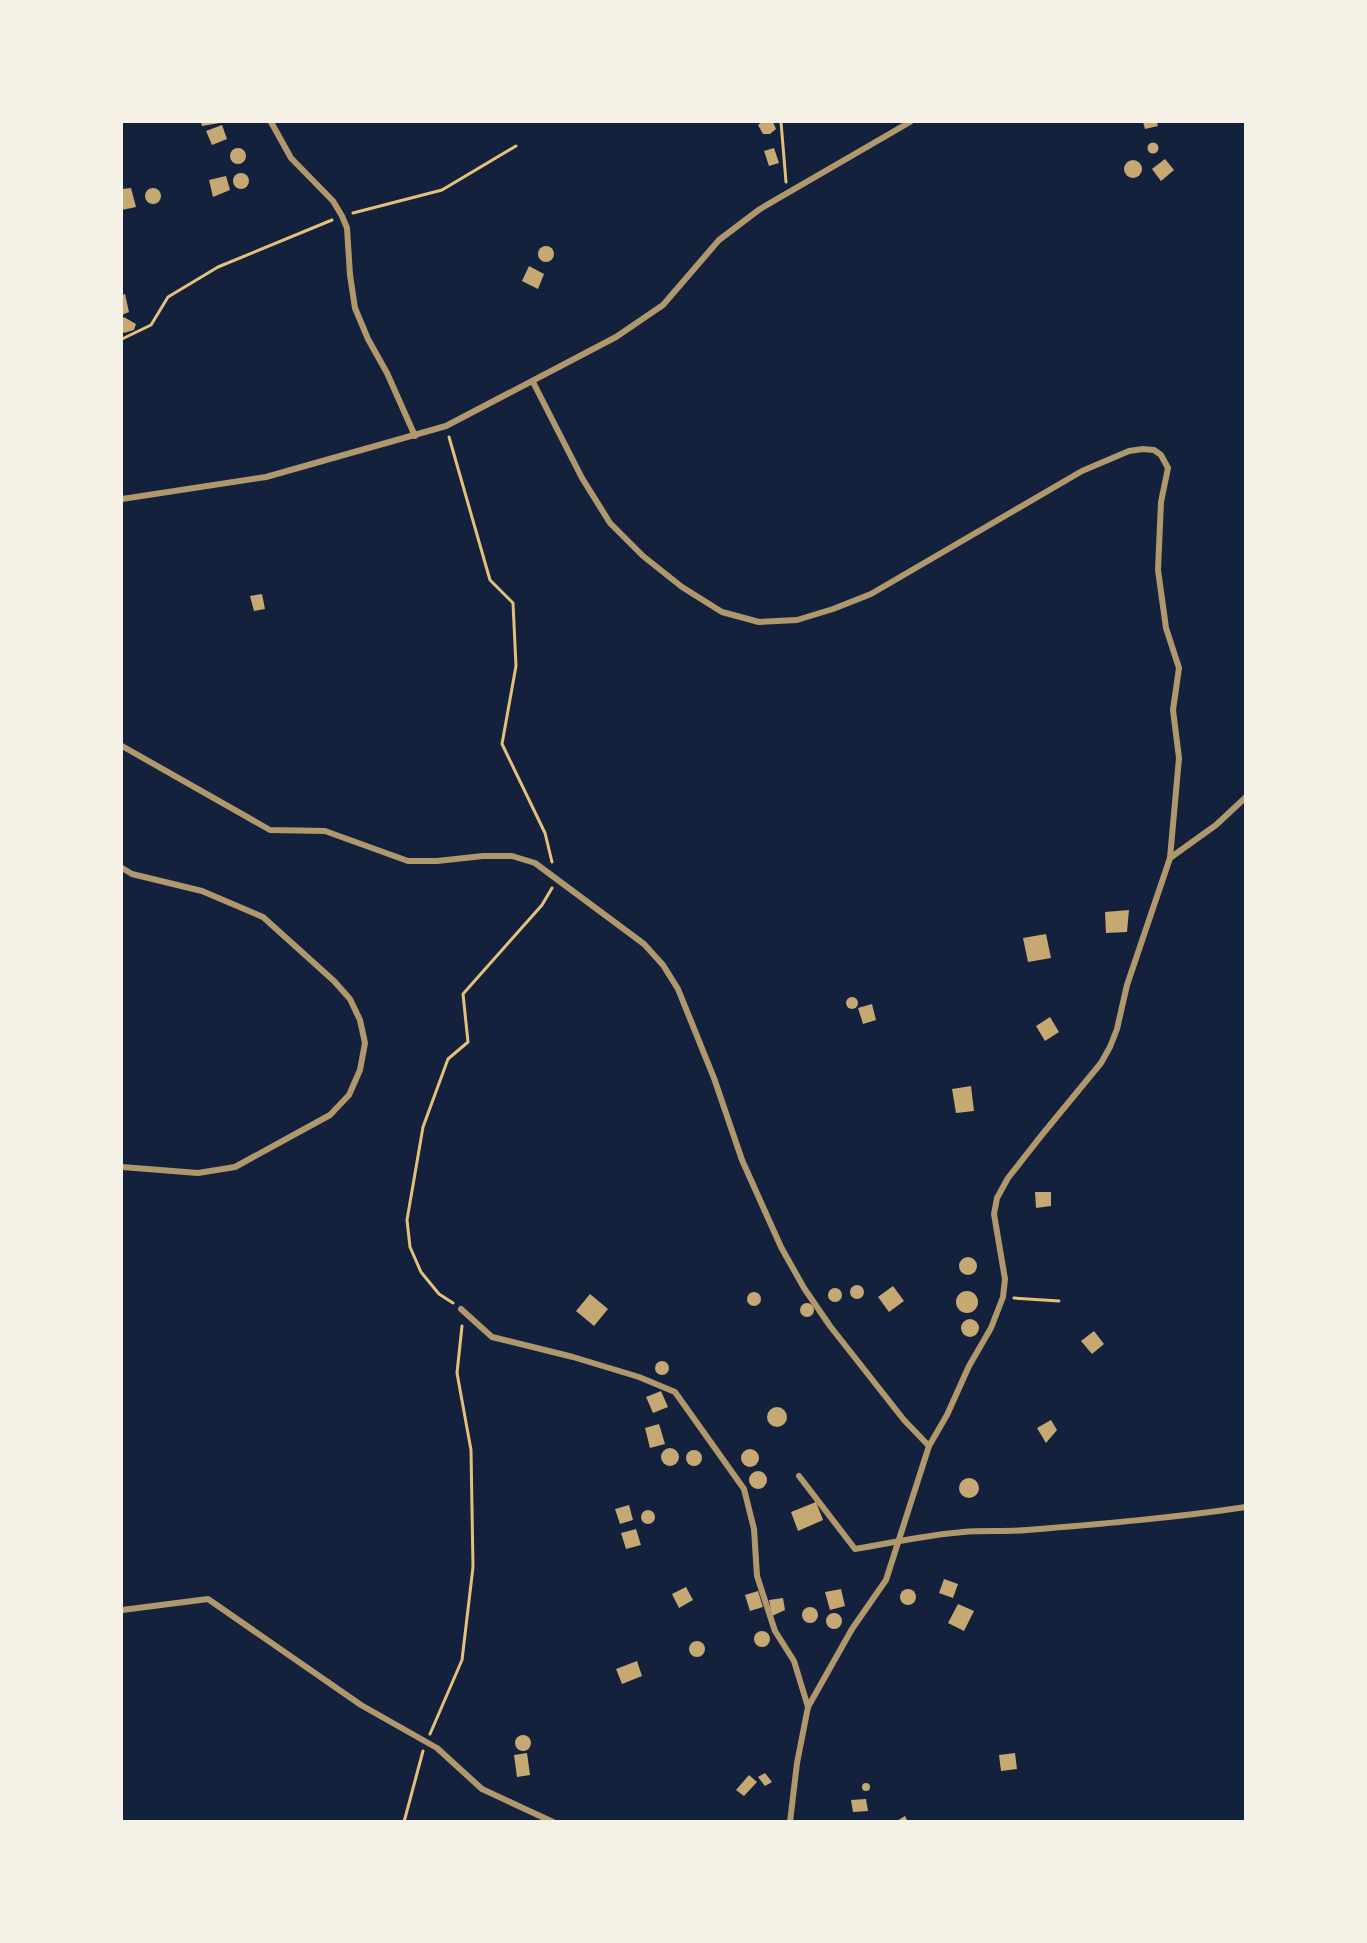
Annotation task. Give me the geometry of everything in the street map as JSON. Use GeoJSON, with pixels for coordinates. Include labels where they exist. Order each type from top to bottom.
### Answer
{"type":"FeatureCollection","features":[{"type":"Feature","properties":{"kind":"street"},"geometry":{"type":"LineString","coordinates":[[271,122],[291,158],[333,201],[342,216],[347,228],[350,275],[356,308],[368,339],[387,373],[415,436]]}},
{"type":"Feature","properties":{"kind":"street"},"geometry":{"type":"LineString","coordinates":[[122,499],[266,477],[446,426],[616,338],[663,305],[719,240],[760,209],[910,122]]}},
{"type":"Feature","properties":{"kind":"street"},"geometry":{"type":"LineString","coordinates":[[533,382],[582,478],[610,523],[643,556],[682,587],[722,612],[759,621],[797,620],[871,594],[1082,471],[1129,451],[1154,450],[1161,454],[1168,468],[1161,502],[1158,570],[1166,628],[1179,668],[1173,710],[1179,758],[1170,858],[1127,985],[1110,1047],[1101,1063],[1008,1178],[997,1198],[994,1214],[1005,1279],[1003,1298],[991,1328],[969,1366],[947,1415],[928,1446],[886,1580],[852,1629],[808,1707],[797,1763],[790,1821]]}},
{"type":"Feature","properties":{"kind":"street"},"geometry":{"type":"LineString","coordinates":[[122,746],[270,830],[325,831],[408,861],[512,856],[535,863],[644,944],[663,965],[678,989],[762,1209],[792,1267],[830,1326],[904,1420],[928,1446]]}},
{"type":"Feature","properties":{"kind":"street"},"geometry":{"type":"LineString","coordinates":[[1170,858],[1216,825],[1245,797]]}},
{"type":"Feature","properties":{"kind":"street"},"geometry":{"type":"LineString","coordinates":[[122,868],[132,874],[202,891],[263,917],[334,981],[350,999],[360,1020],[365,1043],[360,1070],[348,1095],[330,1115],[236,1167],[198,1173],[122,1167]]}},
{"type":"Feature","properties":{"kind":"street"},"geometry":{"type":"LineString","coordinates":[[461,1309],[492,1337],[573,1357],[639,1377],[675,1392],[744,1489],[754,1528],[757,1576],[775,1631],[794,1661],[808,1707]]}},
{"type":"Feature","properties":{"kind":"street"},"geometry":{"type":"LineString","coordinates":[[800,1476],[855,1548],[899,1542],[909,1538],[964,1532],[1080,1526],[1245,1507]]}},
{"type":"Feature","properties":{"kind":"street"},"geometry":{"type":"LineString","coordinates":[[122,1610],[208,1599],[361,1705],[437,1748],[482,1789],[553,1821]]}},
{"type":"Feature","properties":{"kind":"path"},"geometry":{"type":"LineString","coordinates":[[780,187],[787,180],[781,122]]}},
{"type":"Feature","properties":{"kind":"path"},"geometry":{"type":"LineString","coordinates":[[122,339],[151,325],[168,297],[218,267],[342,216],[442,190],[516,146]]}},
{"type":"Feature","properties":{"kind":"path"},"geometry":{"type":"LineString","coordinates":[[404,1821],[426,1742],[462,1660],[473,1567],[471,1450],[457,1373],[462,1326],[461,1309],[439,1294],[421,1272],[411,1247],[407,1220],[423,1126],[448,1059],[468,1042],[463,994],[542,904],[557,880],[545,833],[502,744],[516,666],[513,603],[490,580],[446,426]]}},
{"type":"Feature","properties":{"kind":"path"},"geometry":{"type":"LineString","coordinates":[[1003,1298],[1059,1301]]}},
{"type":"Feature","properties":{"kind":"building"},"geometry":{"type":"Polygon","coordinates":[[[201,122],[219,122],[220,123],[202,126],[201,122]]]}},
{"type":"Feature","properties":{"kind":"building"},"geometry":{"type":"Polygon","coordinates":[[[762,122],[773,122],[776,129],[770,134],[763,134],[758,125],[762,122]]]}},
{"type":"Feature","properties":{"kind":"building"},"geometry":{"type":"Polygon","coordinates":[[[1143,122],[1157,122],[1158,126],[1145,129],[1143,122]]]}},
{"type":"Feature","properties":{"kind":"building"},"geometry":{"type":"Polygon","coordinates":[[[222,125],[227,139],[212,145],[206,131],[222,125]]]}},
{"type":"Feature","properties":{"kind":"building"},"geometry":{"type":"Polygon","coordinates":[[[1153,142],[1159,148],[1153,154],[1147,148],[1153,142]]]}},
{"type":"Feature","properties":{"kind":"building"},"geometry":{"type":"Polygon","coordinates":[[[235,148],[241,148],[246,156],[244,162],[235,164],[230,159],[230,153],[235,148]]]}},
{"type":"Feature","properties":{"kind":"building"},"geometry":{"type":"Polygon","coordinates":[[[774,148],[779,163],[769,166],[764,151],[774,148]]]}},
{"type":"Feature","properties":{"kind":"building"},"geometry":{"type":"Polygon","coordinates":[[[1165,159],[1174,170],[1161,181],[1152,169],[1165,159]]]}},
{"type":"Feature","properties":{"kind":"building"},"geometry":{"type":"Polygon","coordinates":[[[1133,160],[1139,163],[1142,169],[1139,175],[1133,178],[1127,175],[1124,169],[1127,163],[1133,160]]]}},
{"type":"Feature","properties":{"kind":"building"},"geometry":{"type":"Polygon","coordinates":[[[238,173],[244,173],[249,181],[247,187],[238,189],[233,184],[233,178],[238,173]]]}},
{"type":"Feature","properties":{"kind":"building"},"geometry":{"type":"Polygon","coordinates":[[[226,176],[230,190],[213,197],[209,180],[226,176]]]}},
{"type":"Feature","properties":{"kind":"building"},"geometry":{"type":"Polygon","coordinates":[[[131,188],[136,207],[122,210],[122,189],[131,188]]]}},
{"type":"Feature","properties":{"kind":"building"},"geometry":{"type":"Polygon","coordinates":[[[153,188],[161,196],[153,204],[145,196],[153,188]]]}},
{"type":"Feature","properties":{"kind":"building"},"geometry":{"type":"Polygon","coordinates":[[[546,246],[552,248],[554,254],[552,260],[546,262],[540,260],[538,254],[540,248],[546,246]]]}},
{"type":"Feature","properties":{"kind":"building"},"geometry":{"type":"Polygon","coordinates":[[[529,266],[544,274],[538,289],[522,281],[529,266]]]}},
{"type":"Feature","properties":{"kind":"building"},"geometry":{"type":"Polygon","coordinates":[[[125,294],[129,312],[122,315],[122,295],[125,294]]]}},
{"type":"Feature","properties":{"kind":"building"},"geometry":{"type":"Polygon","coordinates":[[[124,317],[136,324],[134,330],[124,333],[122,331],[124,317]]]}},
{"type":"Feature","properties":{"kind":"building"},"geometry":{"type":"Polygon","coordinates":[[[262,594],[265,609],[254,611],[250,596],[262,594]]]}},
{"type":"Feature","properties":{"kind":"building"},"geometry":{"type":"Polygon","coordinates":[[[1129,910],[1127,932],[1106,933],[1105,912],[1129,910]]]}},
{"type":"Feature","properties":{"kind":"building"},"geometry":{"type":"Polygon","coordinates":[[[1046,934],[1051,958],[1028,962],[1023,938],[1046,934]]]}},
{"type":"Feature","properties":{"kind":"building"},"geometry":{"type":"Polygon","coordinates":[[[852,997],[858,1003],[852,1009],[846,1003],[852,997]]]}},
{"type":"Feature","properties":{"kind":"building"},"geometry":{"type":"Polygon","coordinates":[[[872,1004],[876,1020],[863,1024],[858,1008],[872,1004]]]}},
{"type":"Feature","properties":{"kind":"building"},"geometry":{"type":"Polygon","coordinates":[[[1050,1017],[1059,1032],[1045,1041],[1036,1026],[1050,1017]]]}},
{"type":"Feature","properties":{"kind":"building"},"geometry":{"type":"Polygon","coordinates":[[[971,1086],[974,1111],[956,1113],[952,1089],[971,1086]]]}},
{"type":"Feature","properties":{"kind":"building"},"geometry":{"type":"Polygon","coordinates":[[[1035,1192],[1051,1192],[1051,1206],[1036,1208],[1035,1192]]]}},
{"type":"Feature","properties":{"kind":"building"},"geometry":{"type":"Polygon","coordinates":[[[964,1257],[972,1257],[977,1262],[975,1273],[964,1275],[959,1270],[959,1262],[964,1257]]]}},
{"type":"Feature","properties":{"kind":"building"},"geometry":{"type":"Polygon","coordinates":[[[854,1285],[860,1285],[864,1292],[860,1299],[854,1299],[850,1295],[850,1289],[854,1285]]]}},
{"type":"Feature","properties":{"kind":"building"},"geometry":{"type":"Polygon","coordinates":[[[893,1286],[904,1301],[889,1312],[878,1297],[893,1286]]]}},
{"type":"Feature","properties":{"kind":"building"},"geometry":{"type":"Polygon","coordinates":[[[832,1288],[838,1288],[842,1295],[838,1302],[832,1302],[828,1298],[828,1292],[832,1288]]]}},
{"type":"Feature","properties":{"kind":"building"},"geometry":{"type":"Polygon","coordinates":[[[967,1291],[975,1294],[978,1302],[975,1310],[967,1313],[959,1310],[956,1302],[959,1294],[967,1291]]]}},
{"type":"Feature","properties":{"kind":"building"},"geometry":{"type":"Polygon","coordinates":[[[751,1292],[757,1292],[761,1299],[757,1306],[751,1306],[747,1302],[747,1296],[751,1292]]]}},
{"type":"Feature","properties":{"kind":"building"},"geometry":{"type":"Polygon","coordinates":[[[590,1294],[608,1309],[594,1326],[576,1311],[590,1294]]]}},
{"type":"Feature","properties":{"kind":"building"},"geometry":{"type":"Polygon","coordinates":[[[807,1303],[812,1305],[814,1310],[812,1315],[807,1317],[802,1315],[800,1310],[802,1305],[807,1303]]]}},
{"type":"Feature","properties":{"kind":"building"},"geometry":{"type":"Polygon","coordinates":[[[970,1319],[976,1322],[979,1328],[976,1334],[970,1337],[964,1334],[961,1328],[964,1322],[970,1319]]]}},
{"type":"Feature","properties":{"kind":"building"},"geometry":{"type":"Polygon","coordinates":[[[1094,1331],[1104,1344],[1092,1354],[1081,1341],[1094,1331]]]}},
{"type":"Feature","properties":{"kind":"building"},"geometry":{"type":"Polygon","coordinates":[[[659,1361],[665,1361],[669,1368],[665,1375],[659,1375],[655,1371],[655,1365],[659,1361]]]}},
{"type":"Feature","properties":{"kind":"building"},"geometry":{"type":"Polygon","coordinates":[[[661,1391],[668,1407],[653,1413],[646,1397],[661,1391]]]}},
{"type":"Feature","properties":{"kind":"building"},"geometry":{"type":"Polygon","coordinates":[[[777,1407],[784,1410],[787,1417],[784,1424],[777,1427],[770,1424],[767,1417],[770,1410],[777,1407]]]}},
{"type":"Feature","properties":{"kind":"building"},"geometry":{"type":"Polygon","coordinates":[[[1051,1420],[1057,1430],[1046,1443],[1037,1428],[1051,1420]]]}},
{"type":"Feature","properties":{"kind":"building"},"geometry":{"type":"Polygon","coordinates":[[[659,1424],[665,1444],[650,1448],[645,1428],[659,1424]]]}},
{"type":"Feature","properties":{"kind":"building"},"geometry":{"type":"Polygon","coordinates":[[[666,1448],[674,1448],[679,1453],[677,1464],[666,1466],[661,1461],[661,1453],[666,1448]]]}},
{"type":"Feature","properties":{"kind":"building"},"geometry":{"type":"Polygon","coordinates":[[[746,1449],[754,1449],[759,1454],[757,1465],[746,1467],[741,1462],[741,1454],[746,1449]]]}},
{"type":"Feature","properties":{"kind":"building"},"geometry":{"type":"Polygon","coordinates":[[[691,1450],[697,1450],[702,1458],[700,1464],[691,1466],[686,1461],[686,1455],[691,1450]]]}},
{"type":"Feature","properties":{"kind":"building"},"geometry":{"type":"Polygon","coordinates":[[[754,1471],[762,1471],[767,1476],[765,1487],[754,1489],[749,1484],[749,1476],[754,1471]]]}},
{"type":"Feature","properties":{"kind":"building"},"geometry":{"type":"Polygon","coordinates":[[[969,1478],[976,1481],[979,1488],[976,1495],[969,1498],[962,1495],[959,1488],[962,1481],[969,1478]]]}},
{"type":"Feature","properties":{"kind":"building"},"geometry":{"type":"Polygon","coordinates":[[[816,1502],[823,1520],[798,1531],[791,1512],[816,1502]]]}},
{"type":"Feature","properties":{"kind":"building"},"geometry":{"type":"Polygon","coordinates":[[[629,1505],[633,1520],[620,1524],[615,1509],[629,1505]]]}},
{"type":"Feature","properties":{"kind":"building"},"geometry":{"type":"Polygon","coordinates":[[[645,1510],[651,1510],[655,1517],[651,1524],[645,1524],[641,1520],[641,1514],[645,1510]]]}},
{"type":"Feature","properties":{"kind":"building"},"geometry":{"type":"Polygon","coordinates":[[[636,1529],[641,1545],[626,1549],[621,1533],[636,1529]]]}},
{"type":"Feature","properties":{"kind":"building"},"geometry":{"type":"Polygon","coordinates":[[[944,1579],[958,1584],[953,1598],[939,1593],[944,1579]]]}},
{"type":"Feature","properties":{"kind":"building"},"geometry":{"type":"Polygon","coordinates":[[[686,1587],[693,1600],[679,1608],[672,1594],[686,1587]]]}},
{"type":"Feature","properties":{"kind":"building"},"geometry":{"type":"Polygon","coordinates":[[[841,1589],[845,1606],[830,1610],[825,1592],[841,1589]]]}},
{"type":"Feature","properties":{"kind":"building"},"geometry":{"type":"Polygon","coordinates":[[[905,1589],[911,1589],[916,1597],[914,1603],[905,1605],[900,1600],[900,1594],[905,1589]]]}},
{"type":"Feature","properties":{"kind":"building"},"geometry":{"type":"Polygon","coordinates":[[[758,1591],[763,1607],[750,1611],[745,1595],[758,1591]]]}},
{"type":"Feature","properties":{"kind":"building"},"geometry":{"type":"Polygon","coordinates":[[[783,1598],[785,1610],[772,1616],[769,1600],[783,1598]]]}},
{"type":"Feature","properties":{"kind":"building"},"geometry":{"type":"Polygon","coordinates":[[[958,1604],[974,1611],[964,1631],[948,1623],[958,1604]]]}},
{"type":"Feature","properties":{"kind":"building"},"geometry":{"type":"Polygon","coordinates":[[[807,1607],[813,1607],[818,1615],[816,1621],[807,1623],[802,1618],[802,1612],[807,1607]]]}},
{"type":"Feature","properties":{"kind":"building"},"geometry":{"type":"Polygon","coordinates":[[[834,1613],[842,1621],[834,1629],[826,1621],[834,1613]]]}},
{"type":"Feature","properties":{"kind":"building"},"geometry":{"type":"Polygon","coordinates":[[[762,1631],[768,1633],[770,1639],[768,1645],[762,1647],[756,1645],[754,1639],[756,1633],[762,1631]]]}},
{"type":"Feature","properties":{"kind":"building"},"geometry":{"type":"Polygon","coordinates":[[[694,1641],[700,1641],[705,1649],[703,1655],[694,1657],[689,1652],[689,1646],[694,1641]]]}},
{"type":"Feature","properties":{"kind":"building"},"geometry":{"type":"Polygon","coordinates":[[[637,1661],[642,1676],[622,1684],[616,1669],[637,1661]]]}},
{"type":"Feature","properties":{"kind":"building"},"geometry":{"type":"Polygon","coordinates":[[[523,1735],[529,1737],[531,1743],[529,1749],[523,1751],[517,1749],[515,1743],[517,1737],[523,1735]]]}},
{"type":"Feature","properties":{"kind":"building"},"geometry":{"type":"Polygon","coordinates":[[[527,1753],[530,1775],[517,1777],[514,1755],[527,1753]]]}},
{"type":"Feature","properties":{"kind":"building"},"geometry":{"type":"Polygon","coordinates":[[[1015,1753],[1017,1769],[1001,1771],[999,1755],[1015,1753]]]}},
{"type":"Feature","properties":{"kind":"building"},"geometry":{"type":"Polygon","coordinates":[[[765,1773],[772,1782],[765,1786],[758,1777],[765,1773]]]}},
{"type":"Feature","properties":{"kind":"building"},"geometry":{"type":"Polygon","coordinates":[[[749,1775],[757,1782],[744,1796],[736,1790],[749,1775]]]}},
{"type":"Feature","properties":{"kind":"building"},"geometry":{"type":"Polygon","coordinates":[[[866,1783],[870,1787],[866,1791],[862,1787],[866,1783]]]}},
{"type":"Feature","properties":{"kind":"building"},"geometry":{"type":"Polygon","coordinates":[[[866,1799],[868,1811],[853,1812],[851,1800],[866,1799]]]}},
{"type":"Feature","properties":{"kind":"building"},"geometry":{"type":"Polygon","coordinates":[[[905,1816],[908,1822],[895,1822],[905,1816]]]}}]}
